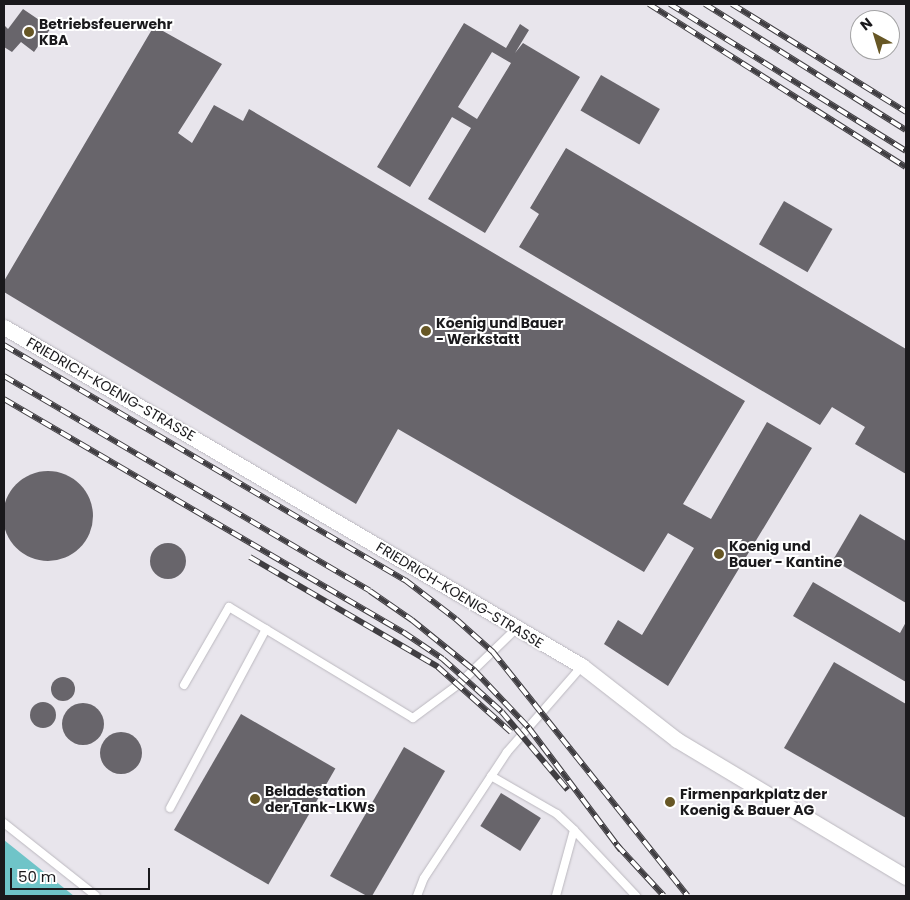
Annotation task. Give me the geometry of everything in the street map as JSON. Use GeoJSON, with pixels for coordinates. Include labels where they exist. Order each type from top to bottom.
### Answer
{"type":"FeatureCollection","features":[{"type":"Feature","properties":{"kind":"street","name":"FRIEDRICH-KOENIG-STRASSE"},"geometry":{"type":"LineString","coordinates":[[4,327],[582,666],[677,740],[906,877]]}},
{"type":"Feature","properties":{"kind":"lane"},"geometry":{"type":"LineString","coordinates":[[184,685],[229,606],[413,718],[466,678],[517,628]]}},
{"type":"Feature","properties":{"kind":"lane"},"geometry":{"type":"LineString","coordinates":[[170,808],[266,629]]}},
{"type":"Feature","properties":{"kind":"lane"},"geometry":{"type":"LineString","coordinates":[[417,896],[424,878],[507,752],[582,666]]}},
{"type":"Feature","properties":{"kind":"lane"},"geometry":{"type":"LineString","coordinates":[[491,776],[557,814],[636,896]]}},
{"type":"Feature","properties":{"kind":"lane"},"geometry":{"type":"LineString","coordinates":[[4,823],[96,896]]}},
{"type":"Feature","properties":{"kind":"lane"},"geometry":{"type":"LineString","coordinates":[[556,896],[574,830]]}},
{"type":"Feature","properties":{"kind":"water"},"geometry":{"type":"Polygon","coordinates":[[[4,840],[74,896],[4,896],[4,840]]]}},
{"type":"Feature","properties":{"kind":"building"},"geometry":{"type":"Polygon","coordinates":[[[23,9],[51,28],[34,52],[21,42],[12,52],[4,47],[4,25],[8,29],[23,9]]]}},
{"type":"Feature","properties":{"kind":"building"},"geometry":{"type":"Polygon","coordinates":[[[464,23],[506,48],[520,24],[529,30],[515,53],[523,43],[580,77],[485,233],[428,199],[471,128],[452,117],[410,187],[377,167],[464,23]],[[492,52],[458,107],[477,119],[511,63],[492,52]]]}},
{"type":"Feature","properties":{"kind":"building","name":"Koenig und Bauer - Werkstatt"},"geometry":{"type":"Polygon","coordinates":[[[154,26],[222,64],[178,133],[192,143],[214,105],[243,121],[249,109],[745,401],[683,504],[711,519],[767,422],[812,448],[668,686],[604,644],[618,620],[642,635],[694,548],[668,533],[644,572],[398,429],[356,504],[4,292],[4,281],[154,26]]]}},
{"type":"Feature","properties":{"kind":"building"},"geometry":{"type":"Polygon","coordinates":[[[601,75],[660,109],[639,145],[580,111],[601,75]]]}},
{"type":"Feature","properties":{"kind":"building"},"geometry":{"type":"Polygon","coordinates":[[[566,148],[906,349],[906,474],[855,444],[865,427],[832,407],[820,425],[519,247],[539,214],[530,208],[566,148]]]}},
{"type":"Feature","properties":{"kind":"building"},"geometry":{"type":"Polygon","coordinates":[[[784,201],[832,229],[807,272],[759,244],[784,201]]]}},
{"type":"Feature","properties":{"kind":"building"},"geometry":{"type":"Polygon","coordinates":[[[48,471],[65,474],[80,484],[90,499],[93,516],[90,533],[80,548],[65,558],[48,561],[31,558],[16,548],[6,533],[3,516],[6,499],[16,484],[31,474],[48,471]]]}},
{"type":"Feature","properties":{"kind":"building"},"geometry":{"type":"Polygon","coordinates":[[[860,514],[906,541],[906,603],[833,560],[860,514]]]}},
{"type":"Feature","properties":{"kind":"building"},"geometry":{"type":"Polygon","coordinates":[[[168,543],[180,549],[186,561],[180,573],[168,579],[156,573],[150,561],[156,549],[168,543]]]}},
{"type":"Feature","properties":{"kind":"building"},"geometry":{"type":"Polygon","coordinates":[[[813,582],[900,633],[906,622],[906,682],[793,616],[813,582]]]}},
{"type":"Feature","properties":{"kind":"building"},"geometry":{"type":"Polygon","coordinates":[[[834,662],[906,704],[906,818],[784,748],[834,662]]]}},
{"type":"Feature","properties":{"kind":"building"},"geometry":{"type":"Polygon","coordinates":[[[63,677],[72,680],[75,689],[72,698],[63,701],[54,698],[51,689],[54,680],[63,677]]]}},
{"type":"Feature","properties":{"kind":"building"},"geometry":{"type":"Polygon","coordinates":[[[43,702],[52,706],[56,715],[52,724],[43,728],[34,724],[30,715],[34,706],[43,702]]]}},
{"type":"Feature","properties":{"kind":"building"},"geometry":{"type":"Polygon","coordinates":[[[79,703],[87,703],[98,709],[104,724],[98,739],[87,745],[79,745],[68,739],[62,728],[62,720],[68,709],[79,703]]]}},
{"type":"Feature","properties":{"kind":"building","name":"Beladestation der Tank-LKWs"},"geometry":{"type":"Polygon","coordinates":[[[241,714],[335,768],[268,885],[174,830],[241,714]]]}},
{"type":"Feature","properties":{"kind":"building"},"geometry":{"type":"Polygon","coordinates":[[[125,732],[133,735],[139,741],[142,753],[139,765],[133,771],[117,774],[109,771],[103,765],[100,749],[103,741],[109,735],[125,732]]]}},
{"type":"Feature","properties":{"kind":"building"},"geometry":{"type":"Polygon","coordinates":[[[404,747],[445,771],[372,896],[367,896],[330,876],[404,747]]]}},
{"type":"Feature","properties":{"kind":"building"},"geometry":{"type":"Polygon","coordinates":[[[501,793],[541,818],[520,851],[480,826],[501,793]]]}},
{"type":"Feature","properties":{"kind":"railway"},"geometry":{"type":"LineString","coordinates":[[649,4],[906,167]]}},
{"type":"Feature","properties":{"kind":"railway"},"geometry":{"type":"LineString","coordinates":[[670,4],[906,151]]}},
{"type":"Feature","properties":{"kind":"railway"},"geometry":{"type":"LineString","coordinates":[[705,4],[906,130]]}},
{"type":"Feature","properties":{"kind":"railway"},"geometry":{"type":"LineString","coordinates":[[732,4],[906,112]]}},
{"type":"Feature","properties":{"kind":"railway"},"geometry":{"type":"LineString","coordinates":[[4,345],[405,580],[456,619],[493,652],[688,896]]}},
{"type":"Feature","properties":{"kind":"railway"},"geometry":{"type":"LineString","coordinates":[[4,376],[370,591],[412,620],[474,670],[529,728],[621,850]]}},
{"type":"Feature","properties":{"kind":"railway"},"geometry":{"type":"LineString","coordinates":[[4,399],[403,632],[443,659],[502,712],[568,790]]}},
{"type":"Feature","properties":{"kind":"railway"},"geometry":{"type":"LineString","coordinates":[[250,557],[438,667],[511,732]]}},
{"type":"Feature","properties":{"kind":"railway"},"geometry":{"type":"LineString","coordinates":[[617,845],[664,896]]}},
{"type":"Feature","properties":{"kind":"place","name":"Betriebsfeuerwehr KBA"},"geometry":{"type":"Point","coordinates":[29,32]}},
{"type":"Feature","properties":{"kind":"place","name":"Koenig und Bauer - Werkstatt"},"geometry":{"type":"Point","coordinates":[426,331]}},
{"type":"Feature","properties":{"kind":"place","name":"Koenig und Bauer - Kantine"},"geometry":{"type":"Point","coordinates":[719,554]}},
{"type":"Feature","properties":{"kind":"place","name":"Beladestation der Tank-LKWs"},"geometry":{"type":"Point","coordinates":[255,799]}},
{"type":"Feature","properties":{"kind":"place","name":"Firmenparkplatz der Koenig & Bauer AG"},"geometry":{"type":"Point","coordinates":[670,802]}}]}
